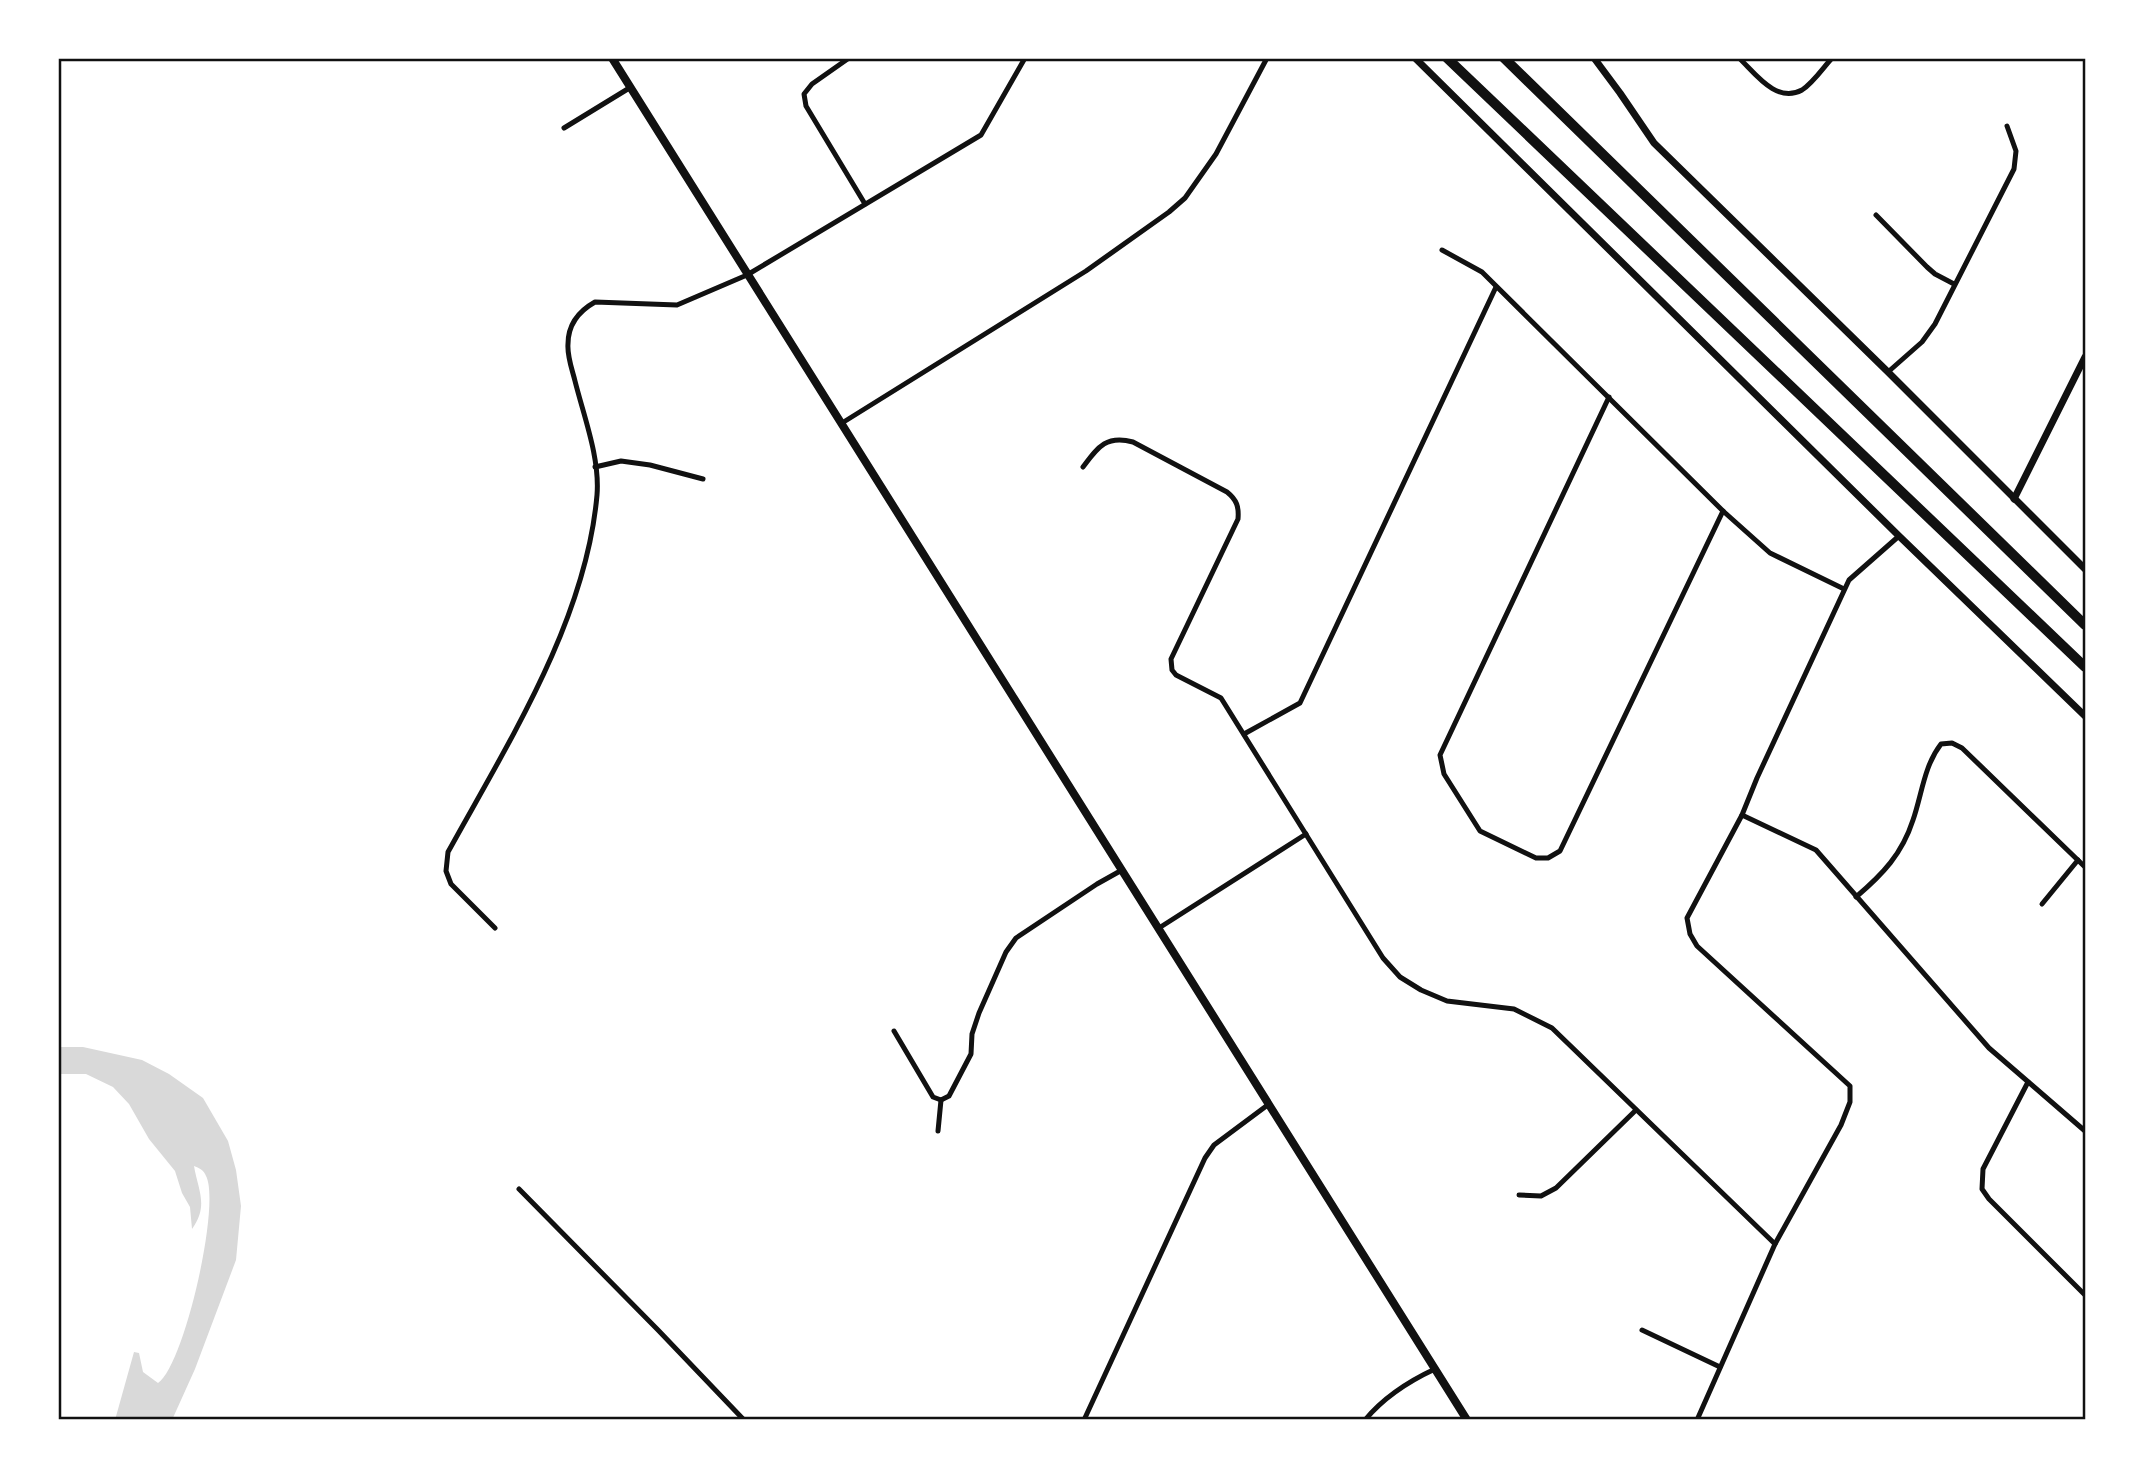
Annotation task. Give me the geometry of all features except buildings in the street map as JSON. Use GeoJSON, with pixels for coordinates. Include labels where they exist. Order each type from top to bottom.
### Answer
{"type":"FeatureCollection","features":[{"type":"Feature","properties":{"kind":"highway"},"geometry":{"type":"LineString","coordinates":[[1447,58],[2085,667]]}},
{"type":"Feature","properties":{"kind":"highway"},"geometry":{"type":"LineString","coordinates":[[1504,58],[2085,625]]}},
{"type":"Feature","properties":{"kind":"main road"},"geometry":{"type":"LineString","coordinates":[[612,58],[1467,1420]]}},
{"type":"Feature","properties":{"kind":"street"},"geometry":{"type":"LineString","coordinates":[[849,58],[812,84],[804,94],[806,106],[865,204]]}},
{"type":"Feature","properties":{"kind":"street"},"geometry":{"type":"LineString","coordinates":[[495,928],[451,884],[446,872],[449,852],[540,682],[583,572],[597,492],[595,467],[569,356],[568,342],[575,318],[595,302],[677,305],[747,275],[981,135],[1025,58]]}},
{"type":"Feature","properties":{"kind":"street"},"geometry":{"type":"LineString","coordinates":[[842,423],[1086,271],[1169,212],[1185,198],[1216,155],[1267,58]]}},
{"type":"Feature","properties":{"kind":"street"},"geometry":{"type":"LineString","coordinates":[[1415,58],[2085,716]]}},
{"type":"Feature","properties":{"kind":"street"},"geometry":{"type":"LineString","coordinates":[[1594,58],[1654,143],[2085,569]]}},
{"type":"Feature","properties":{"kind":"street"},"geometry":{"type":"LineString","coordinates":[[1739,58],[1768,86],[1780,94],[1792,94],[1804,89],[1832,58]]}},
{"type":"Feature","properties":{"kind":"street"},"geometry":{"type":"LineString","coordinates":[[564,128],[631,87]]}},
{"type":"Feature","properties":{"kind":"street"},"geometry":{"type":"LineString","coordinates":[[1888,372],[1922,342],[1935,324],[2014,169],[2016,151],[2007,126]]}},
{"type":"Feature","properties":{"kind":"street"},"geometry":{"type":"LineString","coordinates":[[1876,215],[1927,267],[1954,284]]}},
{"type":"Feature","properties":{"kind":"street"},"geometry":{"type":"LineString","coordinates":[[1442,250],[1482,272],[1723,511],[1770,553],[1844,589]]}},
{"type":"Feature","properties":{"kind":"street"},"geometry":{"type":"LineString","coordinates":[[1244,734],[1300,703],[1496,287]]}},
{"type":"Feature","properties":{"kind":"street"},"geometry":{"type":"LineString","coordinates":[[2014,499],[2085,357]]}},
{"type":"Feature","properties":{"kind":"street"},"geometry":{"type":"LineString","coordinates":[[1609,397],[1440,755],[1444,774],[1480,831],[1536,858],[1548,858],[1560,851],[1723,511]]}},
{"type":"Feature","properties":{"kind":"street"},"geometry":{"type":"LineString","coordinates":[[1083,467],[1101,444],[1121,439],[1133,442],[1236,499],[1238,519],[1171,659],[1172,670],[1176,675],[1221,698],[1383,958],[1399,977],[1447,1001],[1514,1009],[1552,1028],[1775,1244]]}},
{"type":"Feature","properties":{"kind":"street"},"geometry":{"type":"LineString","coordinates":[[595,467],[621,461],[650,465],[704,479]]}},
{"type":"Feature","properties":{"kind":"street"},"geometry":{"type":"LineString","coordinates":[[1697,1420],[1775,1244],[1841,1125],[1850,1102],[1850,1086],[1697,946],[1690,934],[1687,918],[1742,815],[1844,589],[1849,580],[1899,536]]}},
{"type":"Feature","properties":{"kind":"street"},"geometry":{"type":"LineString","coordinates":[[1856,897],[1880,877],[1904,842],[1927,770],[1941,744],[1952,743],[1962,748],[2085,867]]}},
{"type":"Feature","properties":{"kind":"street"},"geometry":{"type":"LineString","coordinates":[[1742,815],[1816,850],[1989,1048],[2085,1131]]}},
{"type":"Feature","properties":{"kind":"street"},"geometry":{"type":"LineString","coordinates":[[1159,928],[1306,834]]}},
{"type":"Feature","properties":{"kind":"street"},"geometry":{"type":"LineString","coordinates":[[2042,904],[2078,860]]}},
{"type":"Feature","properties":{"kind":"street"},"geometry":{"type":"LineString","coordinates":[[894,1031],[933,1097],[941,1100],[949,1096],[971,1054],[972,1034],[979,1013],[1006,952],[1016,938],[1122,870]]}},
{"type":"Feature","properties":{"kind":"street"},"geometry":{"type":"LineString","coordinates":[[2028,1082],[1983,1170],[1982,1189],[2085,1295]]}},
{"type":"Feature","properties":{"kind":"street"},"geometry":{"type":"LineString","coordinates":[[938,1132],[941,1100]]}},
{"type":"Feature","properties":{"kind":"street"},"geometry":{"type":"LineString","coordinates":[[1084,1420],[1205,1158],[1214,1145],[1269,1104]]}},
{"type":"Feature","properties":{"kind":"street"},"geometry":{"type":"LineString","coordinates":[[1520,1195],[1541,1196],[1556,1188],[1636,1110]]}},
{"type":"Feature","properties":{"kind":"street"},"geometry":{"type":"LineString","coordinates":[[519,1189],[744,1420]]}},
{"type":"Feature","properties":{"kind":"street"},"geometry":{"type":"LineString","coordinates":[[1642,1330],[1720,1367]]}},
{"type":"Feature","properties":{"kind":"street"},"geometry":{"type":"LineString","coordinates":[[1364,1420],[1378,1404],[1397,1390],[1435,1369]]}},
{"type":"Feature","properties":{"kind":"street"},"geometry":{"type":"LineString","coordinates":[[733,1420],[738,1414]]}},
{"type":"Feature","properties":{"kind":"shaded area"},"geometry":{"type":"Polygon","coordinates":[[[58,1047],[83,1047],[142,1060],[169,1074],[203,1098],[228,1141],[236,1170],[241,1206],[236,1260],[195,1369],[172,1420],[115,1420],[134,1352],[139,1353],[143,1372],[158,1383],[179,1347],[189,1317],[204,1249],[209,1192],[206,1176],[194,1166],[201,1205],[192,1229],[190,1207],[175,1171],[149,1139],[129,1104],[113,1087],[86,1074],[58,1074],[58,1047]]]}}]}
